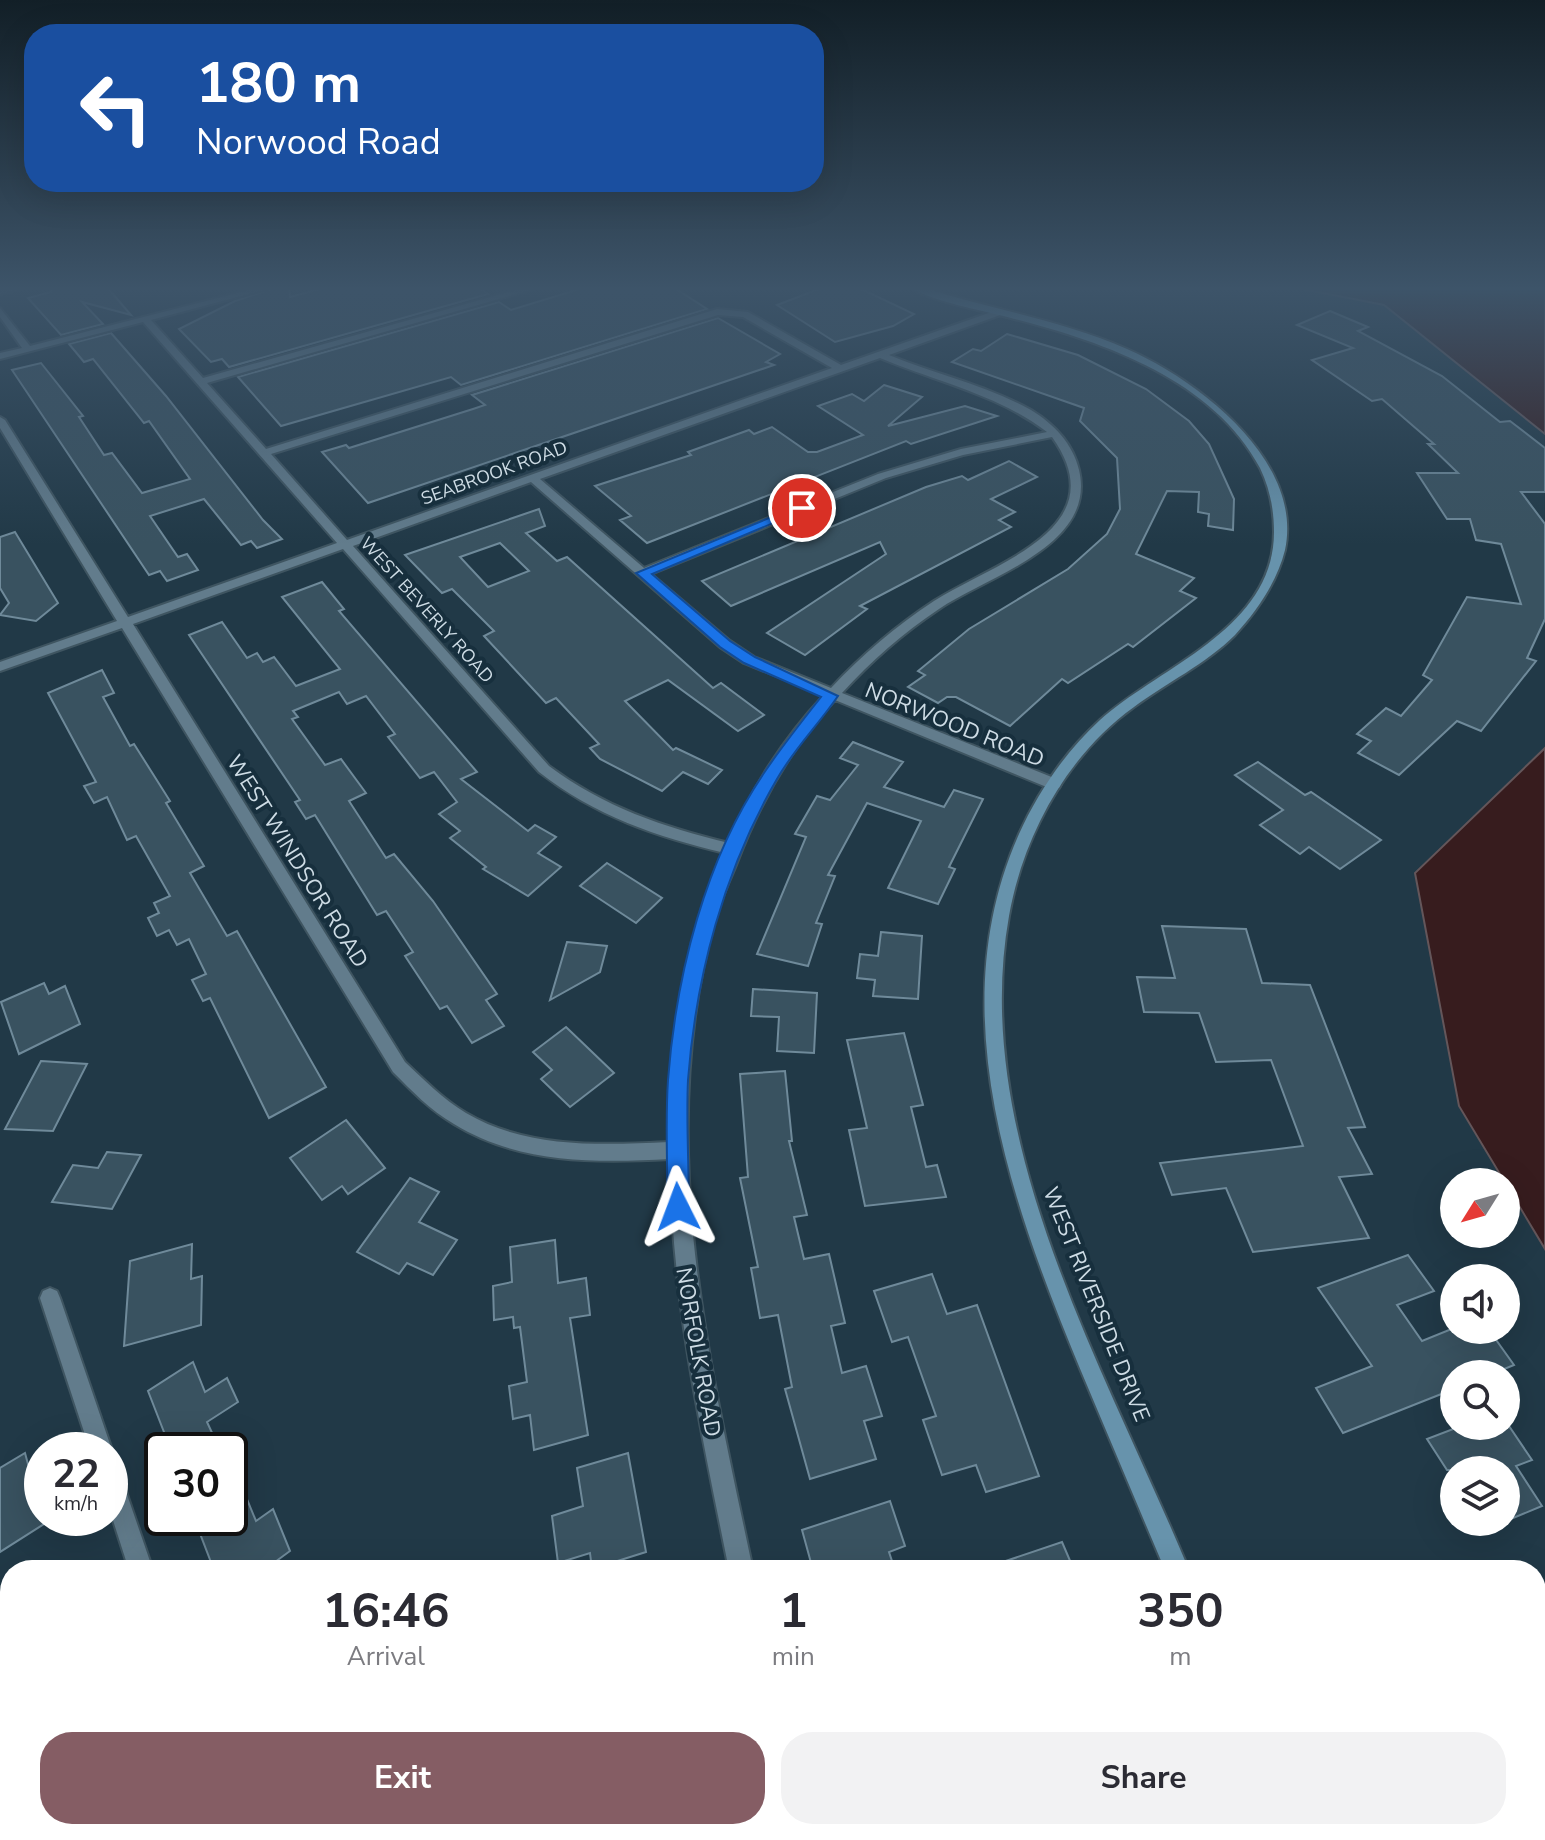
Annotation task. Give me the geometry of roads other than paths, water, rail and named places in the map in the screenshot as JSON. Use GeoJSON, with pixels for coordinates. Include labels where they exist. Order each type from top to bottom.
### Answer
{"type":"FeatureCollection","features":[{"type":"Feature","properties":{"kind":"street","name":"WEST BEVERLY ROAD"},"geometry":{"type":"LineString","coordinates":[[192,373],[544,769],[568,789],[630,822],[732,849]]}},
{"type":"Feature","properties":{"kind":"street"},"geometry":{"type":"LineString","coordinates":[[200,382],[232,373]]}},
{"type":"Feature","properties":{"kind":"street"},"geometry":{"type":"LineString","coordinates":[[263,453],[521,373]]}},
{"type":"Feature","properties":{"kind":"street","name":"SEABROOK ROAD"},"geometry":{"type":"LineString","coordinates":[[0,667],[829,373]]}},
{"type":"Feature","properties":{"kind":"street","name":"NORFOLK ROAD"},"geometry":{"type":"LineString","coordinates":[[739,1560],[692,1330],[680,1236],[676,1150],[678,1082],[686,1011],[712,903],[732,849],[771,774],[830,696],[899,632],[974,582],[1025,556],[1058,530],[1076,501],[1078,486],[1072,458],[1054,434],[1008,402],[929,373]]}},
{"type":"Feature","properties":{"kind":"street","name":"WEST RIVERSIDE DRIVE"},"geometry":{"type":"LineString","coordinates":[[1162,373],[1193,389],[1244,434],[1267,469],[1280,503],[1282,528],[1277,561],[1267,586],[1250,611],[1207,650],[1114,715],[1054,784],[1019,851],[997,937],[993,1040],[1002,1110],[1013,1161],[1039,1243],[1173,1560]]}},
{"type":"Feature","properties":{"kind":"street","name":"WEST WINDSOR ROAD"},"geometry":{"type":"LineString","coordinates":[[0,420],[399,1067],[422,1093],[451,1115],[485,1133],[524,1146],[566,1153],[676,1150]]}},
{"type":"Feature","properties":{"kind":"street"},"geometry":{"type":"LineString","coordinates":[[643,573],[882,476],[961,452],[1054,434]]}},
{"type":"Feature","properties":{"kind":"street","name":"NORWOOD ROAD"},"geometry":{"type":"LineString","coordinates":[[533,478],[725,644],[749,660],[830,696],[1054,784]]}},
{"type":"Feature","properties":{"kind":"street"},"geometry":{"type":"LineString","coordinates":[[50,1298],[95,1432]]}},
{"type":"Feature","properties":{"kind":"street"},"geometry":{"type":"LineString","coordinates":[[128,1531],[138,1560]]}}]}
